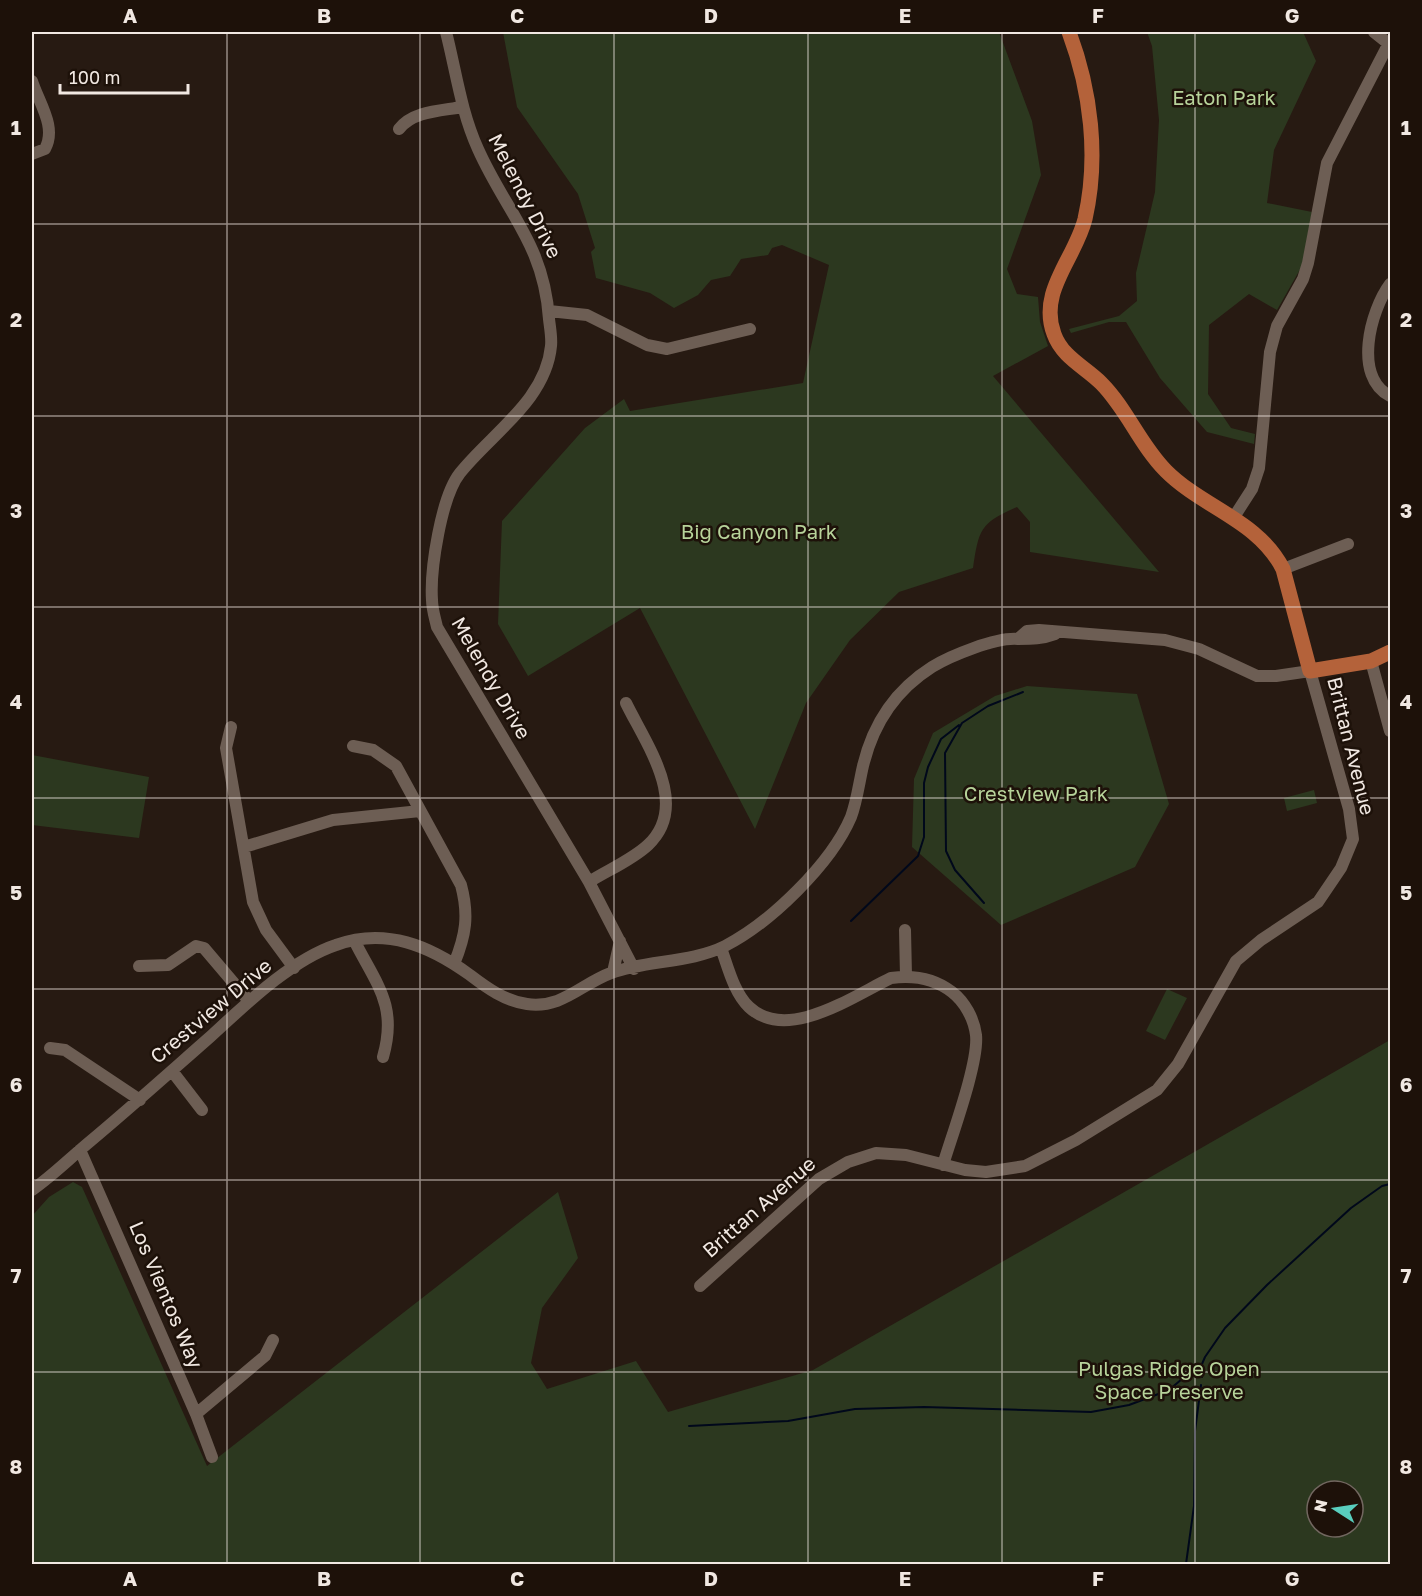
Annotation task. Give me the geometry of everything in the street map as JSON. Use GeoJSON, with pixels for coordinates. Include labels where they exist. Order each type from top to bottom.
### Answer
{"type":"FeatureCollection","features":[{"type":"Feature","properties":{"kind":"main road","name":"Brittan Avenue"},"geometry":{"type":"LineString","coordinates":[[1069,32],[1087,98],[1092,161],[1089,200],[1081,234],[1050,299],[1054,334],[1068,355],[1117,400],[1166,471],[1234,517],[1266,545],[1283,569],[1310,671]]}},
{"type":"Feature","properties":{"kind":"main road","name":"Crestview Drive"},"geometry":{"type":"LineString","coordinates":[[1310,671],[1371,661],[1390,652]]}},
{"type":"Feature","properties":{"kind":"street","name":"Melendy Drive"},"geometry":{"type":"LineString","coordinates":[[446,32],[462,107],[478,150],[530,241],[543,274],[549,311],[551,346],[544,374],[529,398],[459,474],[447,496],[440,520],[432,600],[437,627],[450,653],[589,882],[634,969]]}},
{"type":"Feature","properties":{"kind":"street"},"geometry":{"type":"LineString","coordinates":[[1234,517],[1252,489],[1259,468],[1270,352],[1277,326],[1303,279],[1308,263],[1327,163],[1390,42],[1374,32]]}},
{"type":"Feature","properties":{"kind":"street"},"geometry":{"type":"LineString","coordinates":[[32,81],[50,127],[50,138],[45,149],[32,154]]}},
{"type":"Feature","properties":{"kind":"street"},"geometry":{"type":"LineString","coordinates":[[399,129],[419,114],[462,107]]}},
{"type":"Feature","properties":{"kind":"street"},"geometry":{"type":"LineString","coordinates":[[1390,284],[1373,323],[1368,356],[1374,382],[1390,396]]}},
{"type":"Feature","properties":{"kind":"street"},"geometry":{"type":"LineString","coordinates":[[549,311],[587,315],[647,345],[667,349],[750,329]]}},
{"type":"Feature","properties":{"kind":"street"},"geometry":{"type":"LineString","coordinates":[[1283,569],[1347,544]]}},
{"type":"Feature","properties":{"kind":"street","name":"Crestview Drive"},"geometry":{"type":"LineString","coordinates":[[32,1190],[140,1100],[249,1001],[294,969],[336,945],[377,937],[400,939],[430,949],[510,1001],[529,1005],[545,1005],[571,997],[613,972],[721,948],[760,926],[791,897],[840,838],[851,816],[876,727],[901,691],[933,666],[986,644],[1017,639],[1027,632],[1173,642],[1199,649],[1257,676],[1310,671]]}},
{"type":"Feature","properties":{"kind":"street"},"geometry":{"type":"LineString","coordinates":[[1371,661],[1390,732]]}},
{"type":"Feature","properties":{"kind":"street","name":"Brittan Avenue"},"geometry":{"type":"LineString","coordinates":[[700,1286],[819,1179],[848,1162],[876,1153],[906,1155],[943,1165],[986,1172],[1025,1166],[1076,1140],[1157,1090],[1178,1064],[1236,961],[1261,940],[1318,902],[1341,868],[1353,839],[1346,797],[1310,671]]}},
{"type":"Feature","properties":{"kind":"street"},"geometry":{"type":"LineString","coordinates":[[589,882],[647,846],[665,819],[667,797],[662,778],[626,703]]}},
{"type":"Feature","properties":{"kind":"street"},"geometry":{"type":"LineString","coordinates":[[231,727],[225,748],[253,902],[266,930],[294,969]]}},
{"type":"Feature","properties":{"kind":"street"},"geometry":{"type":"LineString","coordinates":[[353,746],[373,750],[396,766],[461,885],[467,906],[465,938],[454,964]]}},
{"type":"Feature","properties":{"kind":"street"},"geometry":{"type":"LineString","coordinates":[[244,847],[333,820],[420,811]]}},
{"type":"Feature","properties":{"kind":"street"},"geometry":{"type":"LineString","coordinates":[[904,930],[906,976]]}},
{"type":"Feature","properties":{"kind":"street"},"geometry":{"type":"LineString","coordinates":[[354,940],[385,996],[388,1039],[383,1058]]}},
{"type":"Feature","properties":{"kind":"street"},"geometry":{"type":"LineString","coordinates":[[613,972],[620,941]]}},
{"type":"Feature","properties":{"kind":"street"},"geometry":{"type":"LineString","coordinates":[[140,966],[168,965],[196,946],[204,948],[249,1001]]}},
{"type":"Feature","properties":{"kind":"street"},"geometry":{"type":"LineString","coordinates":[[721,948],[741,997],[749,1007],[774,1020],[804,1019],[891,978],[906,976],[942,984],[957,996],[971,1017],[976,1037],[974,1060],[943,1165]]}},
{"type":"Feature","properties":{"kind":"street"},"geometry":{"type":"LineString","coordinates":[[50,1048],[65,1050],[140,1100]]}},
{"type":"Feature","properties":{"kind":"street"},"geometry":{"type":"LineString","coordinates":[[172,1071],[202,1110]]}},
{"type":"Feature","properties":{"kind":"street","name":"Los Vientos Way"},"geometry":{"type":"LineString","coordinates":[[80,1150],[196,1414],[212,1457]]}},
{"type":"Feature","properties":{"kind":"street"},"geometry":{"type":"LineString","coordinates":[[196,1414],[266,1356],[273,1340]]}},
{"type":"Feature","properties":{"kind":"green space","name":"Big Canyon Park"},"geometry":{"type":"Polygon","coordinates":[[[503,32],[999,32],[1032,121],[1041,175],[1007,269],[1017,294],[1038,297],[1040,322],[1048,346],[993,376],[1159,572],[1030,552],[1030,522],[1017,507],[995,518],[983,529],[977,544],[973,568],[899,592],[850,640],[806,703],[755,829],[640,608],[528,676],[498,624],[502,521],[585,428],[624,399],[630,411],[803,383],[829,265],[782,245],[772,248],[768,255],[741,259],[730,276],[711,280],[698,295],[674,308],[650,293],[596,278],[591,252],[595,248],[578,194],[517,107],[503,32]]]}},
{"type":"Feature","properties":{"kind":"green space","name":"Eaton Park"},"geometry":{"type":"Polygon","coordinates":[[[1147,32],[1303,32],[1316,61],[1274,150],[1267,203],[1312,212],[1302,266],[1277,310],[1249,294],[1209,325],[1208,394],[1231,428],[1255,434],[1254,444],[1207,432],[1160,378],[1126,322],[1109,322],[1071,333],[1069,329],[1119,316],[1137,301],[1136,273],[1155,192],[1159,120],[1152,46],[1147,32]]]}},
{"type":"Feature","properties":{"kind":"green space","name":"Crestview Park"},"geometry":{"type":"Polygon","coordinates":[[[1027,686],[1137,694],[1169,804],[1135,867],[1001,925],[912,847],[914,779],[933,733],[995,696],[1027,686]]]}},
{"type":"Feature","properties":{"kind":"green space"},"geometry":{"type":"Polygon","coordinates":[[[32,755],[149,777],[139,838],[32,825],[32,755]]]}},
{"type":"Feature","properties":{"kind":"green space"},"geometry":{"type":"Polygon","coordinates":[[[1314,790],[1317,803],[1287,811],[1284,798],[1314,790]]]}},
{"type":"Feature","properties":{"kind":"green space"},"geometry":{"type":"Polygon","coordinates":[[[1167,989],[1187,998],[1165,1040],[1146,1031],[1167,989]]]}},
{"type":"Feature","properties":{"kind":"green space","name":"Pulgas Ridge Open Space Preserve"},"geometry":{"type":"Polygon","coordinates":[[[1390,1040],[1390,1564],[32,1564],[32,1216],[49,1197],[73,1182],[82,1187],[207,1466],[558,1192],[578,1258],[542,1308],[531,1363],[547,1389],[636,1361],[668,1412],[813,1370],[1390,1040]]]}},
{"type":"Feature","properties":{"kind":"waterway"},"geometry":{"type":"LineString","coordinates":[[984,903],[955,870],[946,851],[945,753],[962,723],[988,706],[1023,692]]}},
{"type":"Feature","properties":{"kind":"waterway"},"geometry":{"type":"LineString","coordinates":[[851,921],[918,856],[924,837],[924,783],[928,767],[941,739],[959,725]]}},
{"type":"Feature","properties":{"kind":"waterway"},"geometry":{"type":"LineString","coordinates":[[1202,1377],[1199,1371],[1205,1357],[1225,1328],[1267,1285],[1351,1208],[1382,1186],[1390,1184]]}},
{"type":"Feature","properties":{"kind":"waterway"},"geometry":{"type":"LineString","coordinates":[[689,1426],[788,1421],[855,1409],[924,1407],[1091,1412],[1129,1405],[1169,1390],[1189,1373],[1199,1371]]}},
{"type":"Feature","properties":{"kind":"waterway"},"geometry":{"type":"LineString","coordinates":[[1186,1564],[1194,1506],[1195,1431],[1201,1385]]}}]}
